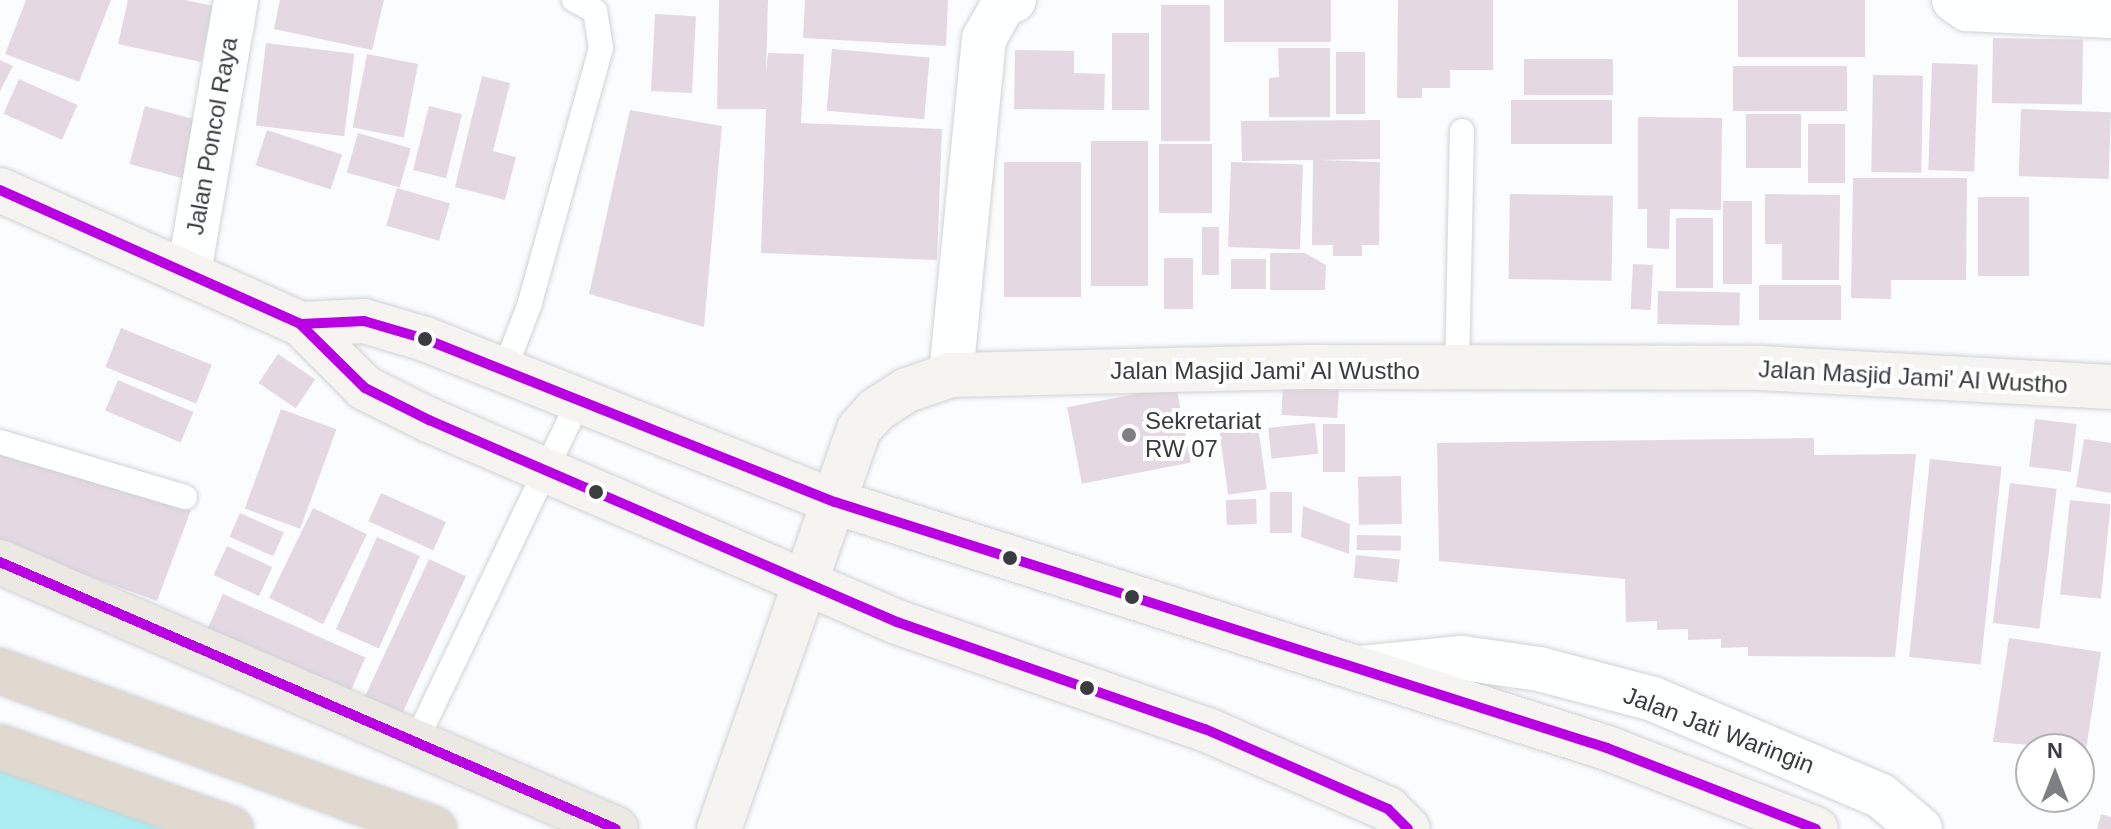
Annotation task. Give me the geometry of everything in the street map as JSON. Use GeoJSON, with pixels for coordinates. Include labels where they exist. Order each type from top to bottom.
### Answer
{"type":"FeatureCollection","features":[{"type":"Feature","properties":{"kind":"highway"},"geometry":{"type":"LineString","coordinates":[[0,671],[434,829]]}},
{"type":"Feature","properties":{"kind":"highway"},"geometry":{"type":"LineString","coordinates":[[0,747],[231,829]]}},
{"type":"Feature","properties":{"kind":"main road"},"geometry":{"type":"LineString","coordinates":[[0,190],[301,324],[365,388],[897,622],[1205,729],[1388,809],[1408,829]]}},
{"type":"Feature","properties":{"kind":"main road","name":"Jalan Jati Waringin"},"geometry":{"type":"LineString","coordinates":[[301,324],[364,321],[504,371],[835,502],[1607,748],[1816,829]]}},
{"type":"Feature","properties":{"kind":"main road","name":"Jalan Masjid Jami' Al Wustho"},"geometry":{"type":"LineString","coordinates":[[719,829],[809,585],[859,429],[876,410],[907,390],[951,375],[1305,367],[1457,370],[1761,368],[2111,387]]}},
{"type":"Feature","properties":{"kind":"main road"},"geometry":{"type":"LineString","coordinates":[[0,562],[414,745],[616,829]]}},
{"type":"Feature","properties":{"kind":"street","name":"Jalan Poncol Raya"},"geometry":{"type":"LineString","coordinates":[[189,272],[236,0]]}},
{"type":"Feature","properties":{"kind":"street"},"geometry":{"type":"LineString","coordinates":[[951,375],[984,39],[1003,5],[1014,0]]}},
{"type":"Feature","properties":{"kind":"street"},"geometry":{"type":"LineString","coordinates":[[1954,0],[1967,9],[2111,16]]}},
{"type":"Feature","properties":{"kind":"street","name":"Jalan Jati Waringin"},"geometry":{"type":"LineString","coordinates":[[1361,668],[1462,658],[1539,669],[1653,699],[1881,796],[1920,829]]}},
{"type":"Feature","properties":{"kind":"lane"},"geometry":{"type":"LineString","coordinates":[[504,371],[529,306],[601,48],[595,11],[574,0]]}},
{"type":"Feature","properties":{"kind":"lane"},"geometry":{"type":"LineString","coordinates":[[1457,370],[1462,131]]}},
{"type":"Feature","properties":{"kind":"lane"},"geometry":{"type":"LineString","coordinates":[[414,745],[579,401]]}},
{"type":"Feature","properties":{"kind":"lane"},"geometry":{"type":"LineString","coordinates":[[0,442],[185,497]]}},
{"type":"Feature","properties":{"kind":"water"},"geometry":{"type":"Polygon","coordinates":[[[0,747],[231,829],[0,829],[0,747]]]}},
{"type":"Feature","properties":{"kind":"building"},"geometry":{"type":"Polygon","coordinates":[[[26,0],[111,0],[79,82],[5,54],[26,0]]]}},
{"type":"Feature","properties":{"kind":"building"},"geometry":{"type":"Polygon","coordinates":[[[128,0],[185,0],[213,6],[201,62],[118,44],[128,0]]]}},
{"type":"Feature","properties":{"kind":"building"},"geometry":{"type":"Polygon","coordinates":[[[280,0],[384,0],[372,50],[274,29],[280,0]]]}},
{"type":"Feature","properties":{"kind":"building"},"geometry":{"type":"Polygon","coordinates":[[[719,0],[768,0],[766,75],[768,53],[804,54],[801,123],[942,129],[937,260],[761,253],[766,109],[717,109],[719,0]]]}},
{"type":"Feature","properties":{"kind":"building"},"geometry":{"type":"Polygon","coordinates":[[[805,0],[948,0],[946,46],[803,38],[805,0]]]}},
{"type":"Feature","properties":{"kind":"building"},"geometry":{"type":"Polygon","coordinates":[[[1224,0],[1331,0],[1331,42],[1224,42],[1224,0]]]}},
{"type":"Feature","properties":{"kind":"building"},"geometry":{"type":"Polygon","coordinates":[[[1398,0],[1493,0],[1493,70],[1450,70],[1450,88],[1422,88],[1422,98],[1397,98],[1398,0]]]}},
{"type":"Feature","properties":{"kind":"building"},"geometry":{"type":"Polygon","coordinates":[[[1738,0],[1865,0],[1865,57],[1738,57],[1738,0]]]}},
{"type":"Feature","properties":{"kind":"building"},"geometry":{"type":"Polygon","coordinates":[[[1161,5],[1210,5],[1210,141],[1161,141],[1161,5]]]}},
{"type":"Feature","properties":{"kind":"building"},"geometry":{"type":"Polygon","coordinates":[[[655,14],[696,16],[692,93],[651,91],[655,14]]]}},
{"type":"Feature","properties":{"kind":"building"},"geometry":{"type":"Polygon","coordinates":[[[1112,33],[1149,33],[1149,110],[1112,110],[1112,33]]]}},
{"type":"Feature","properties":{"kind":"building"},"geometry":{"type":"Polygon","coordinates":[[[1993,38],[2083,40],[2082,105],[1992,103],[1993,38]]]}},
{"type":"Feature","properties":{"kind":"building"},"geometry":{"type":"Polygon","coordinates":[[[266,43],[354,54],[344,136],[256,125],[266,43]]]}},
{"type":"Feature","properties":{"kind":"building"},"geometry":{"type":"Polygon","coordinates":[[[1278,48],[1330,48],[1330,117],[1269,117],[1269,78],[1279,77],[1278,48]]]}},
{"type":"Feature","properties":{"kind":"building"},"geometry":{"type":"Polygon","coordinates":[[[832,49],[930,58],[924,119],[827,111],[832,49]]]}},
{"type":"Feature","properties":{"kind":"building"},"geometry":{"type":"Polygon","coordinates":[[[1015,50],[1074,51],[1074,73],[1105,74],[1104,110],[1014,109],[1015,50]]]}},
{"type":"Feature","properties":{"kind":"building"},"geometry":{"type":"Polygon","coordinates":[[[1336,52],[1365,52],[1365,114],[1336,114],[1336,52]]]}},
{"type":"Feature","properties":{"kind":"building"},"geometry":{"type":"Polygon","coordinates":[[[367,54],[418,64],[404,138],[353,128],[367,54]]]}},
{"type":"Feature","properties":{"kind":"building"},"geometry":{"type":"Polygon","coordinates":[[[1524,59],[1613,59],[1613,95],[1524,95],[1524,59]]]}},
{"type":"Feature","properties":{"kind":"building"},"geometry":{"type":"Polygon","coordinates":[[[0,60],[13,66],[0,91],[0,60]]]}},
{"type":"Feature","properties":{"kind":"building"},"geometry":{"type":"Polygon","coordinates":[[[1932,63],[1978,65],[1974,172],[1928,170],[1932,63]]]}},
{"type":"Feature","properties":{"kind":"building"},"geometry":{"type":"Polygon","coordinates":[[[1733,66],[1847,66],[1847,111],[1733,111],[1733,66]]]}},
{"type":"Feature","properties":{"kind":"building"},"geometry":{"type":"Polygon","coordinates":[[[1873,75],[1923,76],[1921,173],[1871,172],[1873,75]]]}},
{"type":"Feature","properties":{"kind":"building"},"geometry":{"type":"Polygon","coordinates":[[[482,76],[510,83],[493,151],[516,157],[505,200],[455,187],[482,76]]]}},
{"type":"Feature","properties":{"kind":"building"},"geometry":{"type":"Polygon","coordinates":[[[19,79],[77,105],[62,140],[4,114],[19,79]]]}},
{"type":"Feature","properties":{"kind":"building"},"geometry":{"type":"Polygon","coordinates":[[[1511,100],[1612,100],[1612,144],[1511,144],[1511,100]]]}},
{"type":"Feature","properties":{"kind":"building"},"geometry":{"type":"Polygon","coordinates":[[[145,106],[201,121],[185,179],[129,164],[145,106]]]}},
{"type":"Feature","properties":{"kind":"building"},"geometry":{"type":"Polygon","coordinates":[[[429,106],[462,114],[446,178],[413,170],[429,106]]]}},
{"type":"Feature","properties":{"kind":"building"},"geometry":{"type":"Polygon","coordinates":[[[2021,109],[2111,112],[2109,179],[2019,176],[2021,109]]]}},
{"type":"Feature","properties":{"kind":"building"},"geometry":{"type":"Polygon","coordinates":[[[630,110],[722,126],[704,327],[589,294],[630,110]]]}},
{"type":"Feature","properties":{"kind":"building"},"geometry":{"type":"Polygon","coordinates":[[[1746,114],[1801,114],[1801,168],[1746,168],[1746,114]]]}},
{"type":"Feature","properties":{"kind":"building"},"geometry":{"type":"Polygon","coordinates":[[[1638,117],[1722,118],[1721,210],[1670,209],[1669,249],[1647,248],[1647,209],[1638,209],[1638,117]]]}},
{"type":"Feature","properties":{"kind":"building"},"geometry":{"type":"Polygon","coordinates":[[[1380,120],[1380,159],[1320,160],[1380,162],[1379,245],[1362,245],[1362,256],[1333,256],[1333,245],[1312,245],[1313,160],[1242,161],[1241,121],[1380,120]]]}},
{"type":"Feature","properties":{"kind":"building"},"geometry":{"type":"Polygon","coordinates":[[[1808,124],[1845,124],[1845,183],[1808,183],[1808,124]]]}},
{"type":"Feature","properties":{"kind":"building"},"geometry":{"type":"Polygon","coordinates":[[[267,130],[342,154],[331,190],[256,165],[267,130]]]}},
{"type":"Feature","properties":{"kind":"building"},"geometry":{"type":"Polygon","coordinates":[[[358,133],[411,148],[400,188],[347,172],[358,133]]]}},
{"type":"Feature","properties":{"kind":"building"},"geometry":{"type":"Polygon","coordinates":[[[1091,141],[1148,141],[1148,286],[1091,286],[1091,141]]]}},
{"type":"Feature","properties":{"kind":"building"},"geometry":{"type":"Polygon","coordinates":[[[1159,144],[1212,144],[1212,213],[1159,213],[1159,144]]]}},
{"type":"Feature","properties":{"kind":"building"},"geometry":{"type":"Polygon","coordinates":[[[1004,162],[1081,162],[1081,297],[1004,297],[1004,162]]]}},
{"type":"Feature","properties":{"kind":"building"},"geometry":{"type":"Polygon","coordinates":[[[1231,162],[1303,165],[1300,249],[1228,247],[1231,162]]]}},
{"type":"Feature","properties":{"kind":"building"},"geometry":{"type":"Polygon","coordinates":[[[1853,178],[1967,178],[1966,280],[1891,280],[1891,299],[1851,298],[1853,178]]]}},
{"type":"Feature","properties":{"kind":"building"},"geometry":{"type":"Polygon","coordinates":[[[397,188],[450,203],[439,241],[386,225],[397,188]]]}},
{"type":"Feature","properties":{"kind":"building"},"geometry":{"type":"Polygon","coordinates":[[[1510,194],[1613,196],[1612,281],[1509,279],[1510,194]]]}},
{"type":"Feature","properties":{"kind":"building"},"geometry":{"type":"Polygon","coordinates":[[[1765,194],[1840,195],[1839,280],[1782,280],[1782,244],[1765,244],[1765,194]]]}},
{"type":"Feature","properties":{"kind":"building"},"geometry":{"type":"Polygon","coordinates":[[[1978,197],[2029,197],[2029,276],[1978,276],[1978,197]]]}},
{"type":"Feature","properties":{"kind":"building"},"geometry":{"type":"Polygon","coordinates":[[[1723,201],[1752,201],[1752,284],[1723,284],[1723,201]]]}},
{"type":"Feature","properties":{"kind":"building"},"geometry":{"type":"Polygon","coordinates":[[[1676,218],[1713,218],[1713,288],[1676,288],[1676,218]]]}},
{"type":"Feature","properties":{"kind":"building"},"geometry":{"type":"Polygon","coordinates":[[[1202,227],[1219,227],[1219,275],[1202,275],[1202,227]]]}},
{"type":"Feature","properties":{"kind":"building"},"geometry":{"type":"Polygon","coordinates":[[[1270,253],[1305,253],[1326,265],[1325,290],[1270,290],[1270,253]]]}},
{"type":"Feature","properties":{"kind":"building"},"geometry":{"type":"Polygon","coordinates":[[[1164,258],[1193,258],[1193,309],[1164,309],[1164,258]]]}},
{"type":"Feature","properties":{"kind":"building"},"geometry":{"type":"Polygon","coordinates":[[[1231,259],[1266,259],[1266,289],[1231,289],[1231,259]]]}},
{"type":"Feature","properties":{"kind":"building"},"geometry":{"type":"Polygon","coordinates":[[[1633,264],[1653,265],[1651,310],[1631,309],[1633,264]]]}},
{"type":"Feature","properties":{"kind":"building"},"geometry":{"type":"Polygon","coordinates":[[[1759,285],[1841,285],[1841,320],[1759,320],[1759,285]]]}},
{"type":"Feature","properties":{"kind":"building"},"geometry":{"type":"Polygon","coordinates":[[[1658,291],[1740,292],[1739,325],[1657,324],[1658,291]]]}},
{"type":"Feature","properties":{"kind":"building"},"geometry":{"type":"Polygon","coordinates":[[[121,328],[212,365],[196,404],[105,367],[121,328]]]}},
{"type":"Feature","properties":{"kind":"building"},"geometry":{"type":"Polygon","coordinates":[[[278,354],[315,379],[296,408],[258,383],[278,354]]]}},
{"type":"Feature","properties":{"kind":"building"},"geometry":{"type":"Polygon","coordinates":[[[118,380],[193,412],[181,442],[105,410],[118,380]]]}},
{"type":"Feature","properties":{"kind":"building"},"geometry":{"type":"Polygon","coordinates":[[[1283,384],[1339,387],[1337,418],[1281,415],[1283,384]]]}},
{"type":"Feature","properties":{"kind":"building","name":"Sekretariat RW 07"},"geometry":{"type":"Polygon","coordinates":[[[1176,386],[1191,463],[1082,484],[1067,407],[1176,386]]]}},
{"type":"Feature","properties":{"kind":"building"},"geometry":{"type":"Polygon","coordinates":[[[281,409],[336,429],[300,529],[245,509],[281,409]]]}},
{"type":"Feature","properties":{"kind":"building"},"geometry":{"type":"Polygon","coordinates":[[[1257,419],[1267,489],[1228,495],[1218,424],[1257,419]]]}},
{"type":"Feature","properties":{"kind":"building"},"geometry":{"type":"Polygon","coordinates":[[[2035,419],[2077,424],[2071,472],[2029,467],[2035,419]]]}},
{"type":"Feature","properties":{"kind":"building"},"geometry":{"type":"Polygon","coordinates":[[[1315,423],[1318,454],[1271,459],[1268,428],[1315,423]]]}},
{"type":"Feature","properties":{"kind":"building"},"geometry":{"type":"Polygon","coordinates":[[[1323,424],[1345,424],[1345,472],[1323,472],[1323,424]]]}},
{"type":"Feature","properties":{"kind":"building"},"geometry":{"type":"Polygon","coordinates":[[[1814,438],[1814,455],[1916,454],[1895,657],[1748,656],[1748,647],[1721,648],[1721,639],[1688,640],[1688,629],[1657,630],[1657,621],[1626,622],[1625,579],[1439,561],[1437,443],[1814,438]]]}},
{"type":"Feature","properties":{"kind":"building"},"geometry":{"type":"Polygon","coordinates":[[[2084,439],[2111,443],[2111,493],[2076,487],[2084,439]]]}},
{"type":"Feature","properties":{"kind":"building"},"geometry":{"type":"Polygon","coordinates":[[[0,448],[191,510],[157,601],[0,544],[0,448]]]}},
{"type":"Feature","properties":{"kind":"building"},"geometry":{"type":"Polygon","coordinates":[[[1930,459],[2002,467],[1981,664],[1909,657],[1930,459]]]}},
{"type":"Feature","properties":{"kind":"building"},"geometry":{"type":"Polygon","coordinates":[[[1401,476],[1402,524],[1359,525],[1358,477],[1401,476]]]}},
{"type":"Feature","properties":{"kind":"building"},"geometry":{"type":"Polygon","coordinates":[[[2010,483],[2057,489],[2039,629],[1993,623],[2010,483]]]}},
{"type":"Feature","properties":{"kind":"building"},"geometry":{"type":"Polygon","coordinates":[[[1270,492],[1292,492],[1292,533],[1270,533],[1270,492]]]}},
{"type":"Feature","properties":{"kind":"building"},"geometry":{"type":"Polygon","coordinates":[[[381,493],[446,522],[433,550],[368,521],[381,493]]]}},
{"type":"Feature","properties":{"kind":"building"},"geometry":{"type":"Polygon","coordinates":[[[1256,499],[1257,524],[1227,525],[1226,500],[1256,499]]]}},
{"type":"Feature","properties":{"kind":"building"},"geometry":{"type":"Polygon","coordinates":[[[2070,500],[2111,504],[2101,599],[2060,594],[2070,500]]]}},
{"type":"Feature","properties":{"kind":"building"},"geometry":{"type":"Polygon","coordinates":[[[1303,506],[1350,524],[1349,554],[1301,537],[1303,506]]]}},
{"type":"Feature","properties":{"kind":"building"},"geometry":{"type":"Polygon","coordinates":[[[313,508],[367,534],[323,624],[269,598],[313,508]]]}},
{"type":"Feature","properties":{"kind":"building"},"geometry":{"type":"Polygon","coordinates":[[[240,513],[284,533],[273,556],[229,537],[240,513]]]}},
{"type":"Feature","properties":{"kind":"building"},"geometry":{"type":"Polygon","coordinates":[[[1357,535],[1401,536],[1401,551],[1357,550],[1357,535]]]}},
{"type":"Feature","properties":{"kind":"building"},"geometry":{"type":"Polygon","coordinates":[[[377,537],[420,556],[379,648],[336,629],[377,537]]]}},
{"type":"Feature","properties":{"kind":"building"},"geometry":{"type":"Polygon","coordinates":[[[227,546],[272,567],[259,596],[213,575],[227,546]]]}},
{"type":"Feature","properties":{"kind":"building"},"geometry":{"type":"Polygon","coordinates":[[[1356,555],[1400,560],[1397,582],[1354,578],[1356,555]]]}},
{"type":"Feature","properties":{"kind":"building"},"geometry":{"type":"Polygon","coordinates":[[[429,559],[466,576],[396,727],[359,709],[429,559]]]}},
{"type":"Feature","properties":{"kind":"building"},"geometry":{"type":"Polygon","coordinates":[[[223,594],[366,657],[342,710],[200,646],[223,594]]]}},
{"type":"Feature","properties":{"kind":"building"},"geometry":{"type":"Polygon","coordinates":[[[2009,638],[2101,652],[2089,733],[2015,733],[2015,744],[1993,742],[2009,638]]]}},
{"type":"Feature","properties":{"kind":"building"},"geometry":{"type":"Polygon","coordinates":[[[2101,814],[2111,817],[2111,829],[2097,829],[2101,814]]]}},
{"type":"Feature","properties":{"kind":"transit line"},"geometry":{"type":"LineString","coordinates":[[0,190],[301,324],[364,321],[425,339],[835,502],[1607,748],[1816,829]]}},
{"type":"Feature","properties":{"kind":"transit line"},"geometry":{"type":"LineString","coordinates":[[300,324],[365,388],[429,420],[897,622],[1205,729],[1388,809],[1408,829]]}},
{"type":"Feature","properties":{"kind":"transit line"},"geometry":{"type":"LineString","coordinates":[[0,562],[616,829]]}},
{"type":"Feature","properties":{"kind":"place","name":"Sekretariat RW 07"},"geometry":{"type":"Point","coordinates":[1129,435]}}]}
